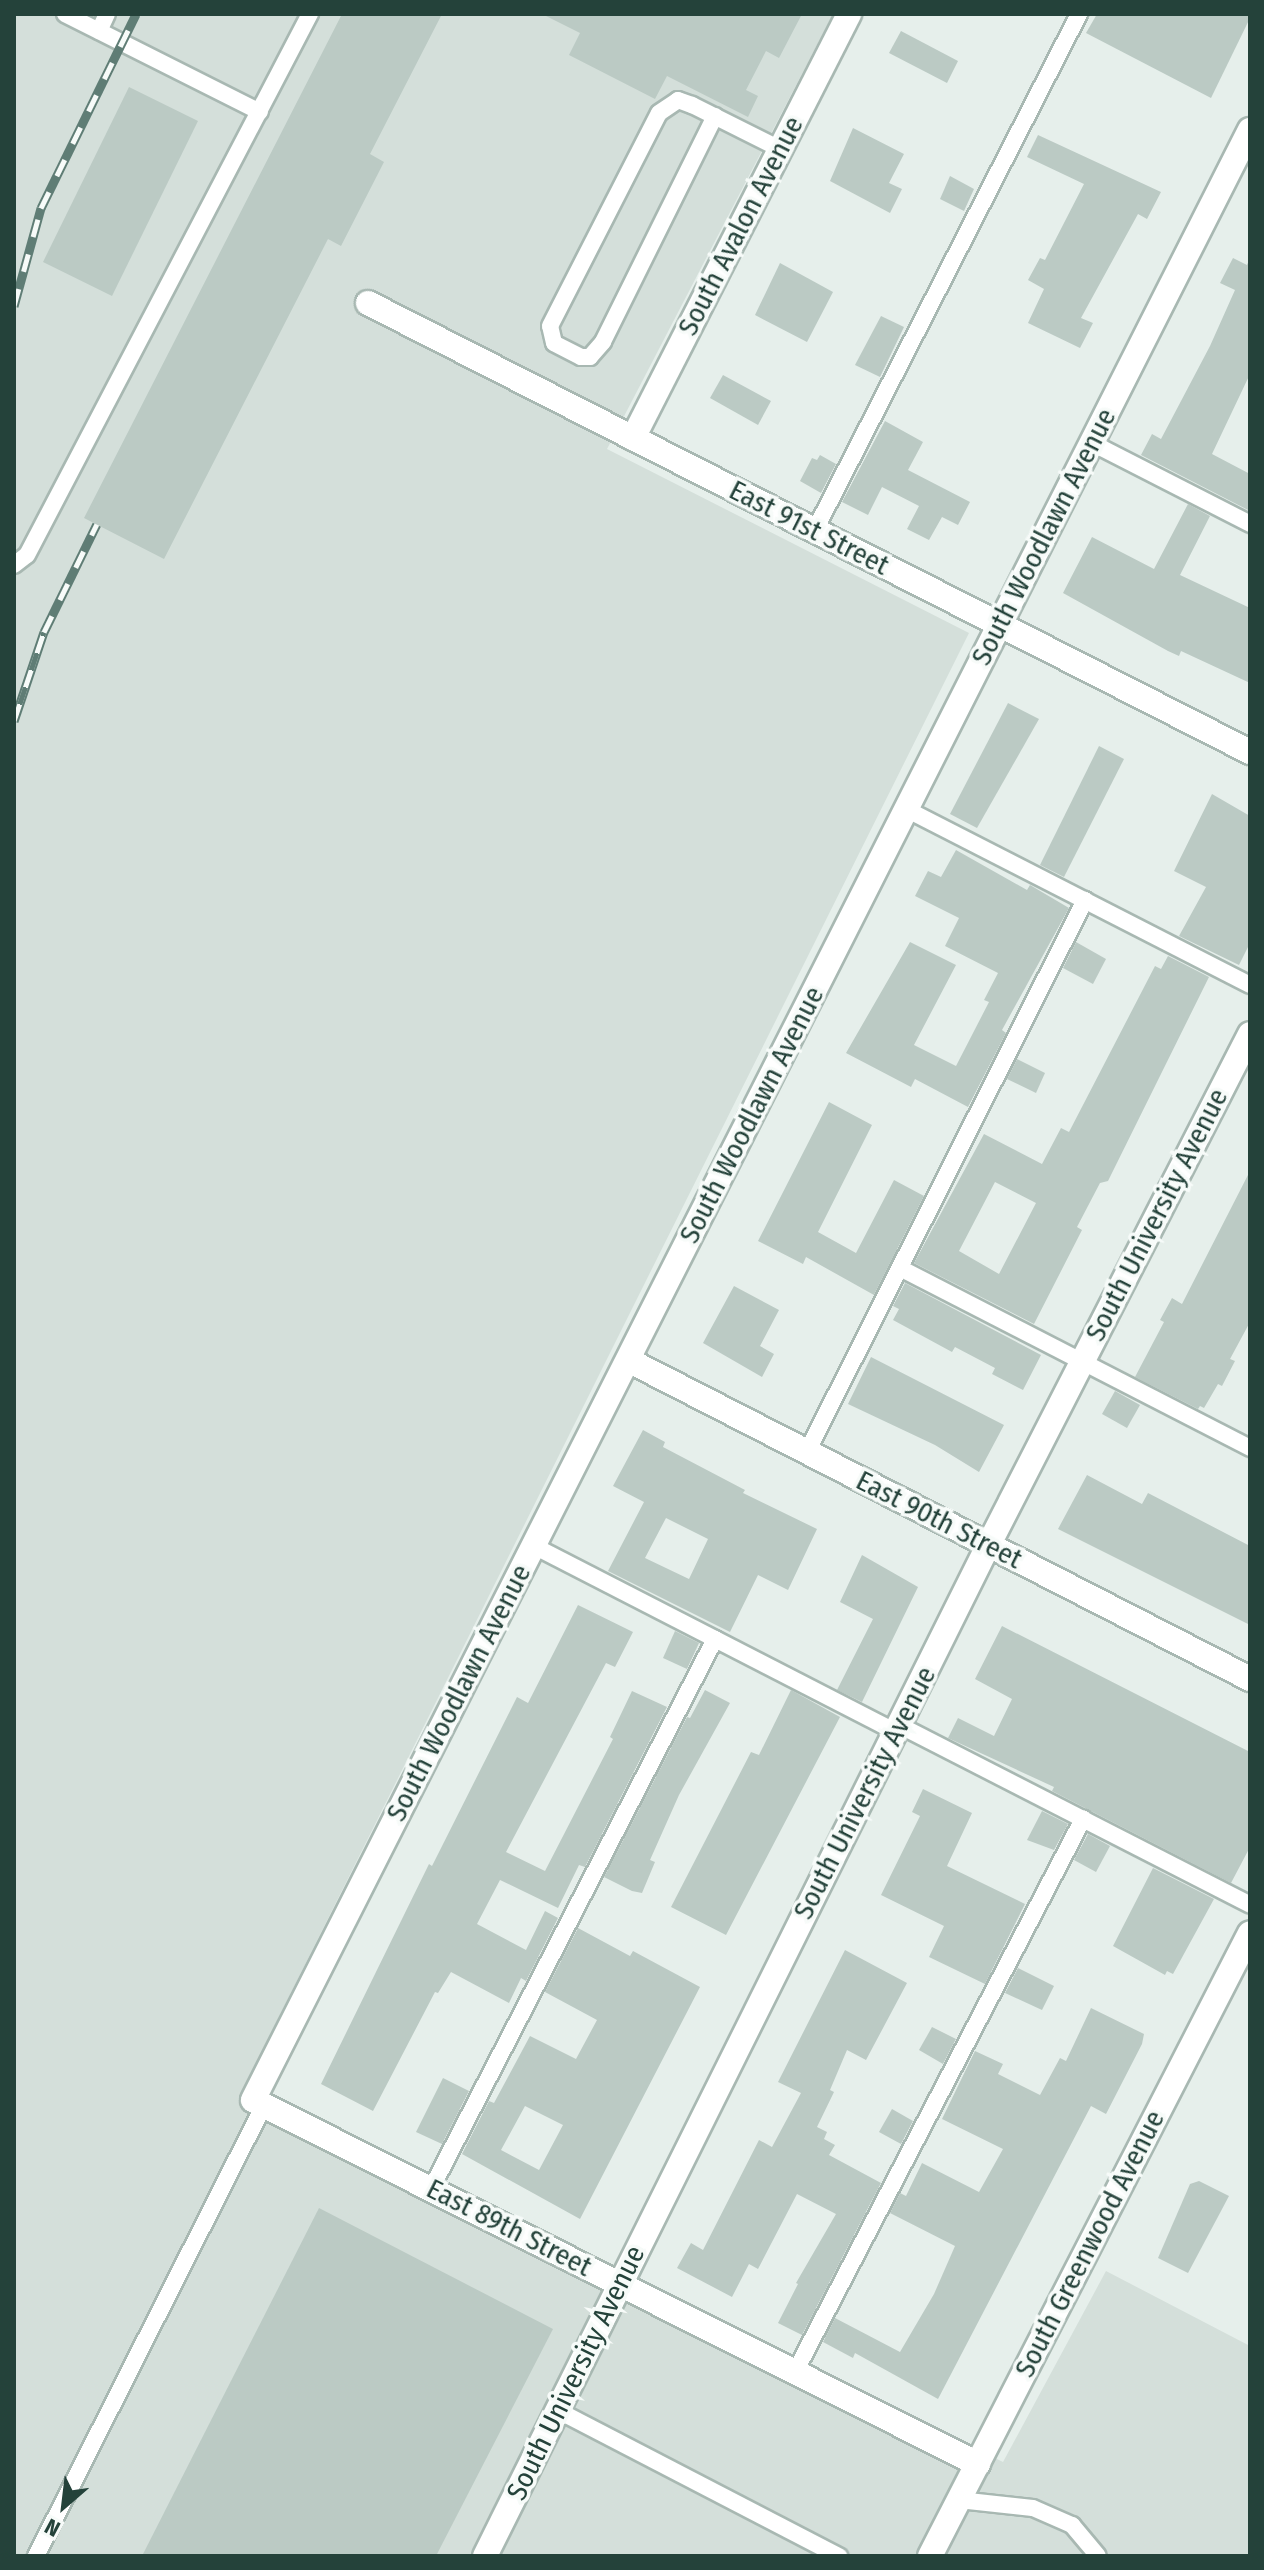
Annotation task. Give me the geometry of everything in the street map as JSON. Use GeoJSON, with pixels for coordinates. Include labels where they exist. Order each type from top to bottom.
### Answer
{"type":"FeatureCollection","features":[{"type":"Feature","properties":{"kind":"street","name":"South Avalon Avenue"},"geometry":{"type":"LineString","coordinates":[[633,438],[849,14]]}},
{"type":"Feature","properties":{"kind":"street","name":"South Woodlawn Avenue"},"geometry":{"type":"LineString","coordinates":[[259,2103],[534,1546],[1250,130]]}},
{"type":"Feature","properties":{"kind":"street","name":"East 91st Street"},"geometry":{"type":"LineString","coordinates":[[368,303],[1250,752]]}},
{"type":"Feature","properties":{"kind":"street","name":"South University Avenue"},"geometry":{"type":"LineString","coordinates":[[485,2556],[988,1546],[1250,1034]]}},
{"type":"Feature","properties":{"kind":"street","name":"East 90th Street"},"geometry":{"type":"LineString","coordinates":[[628,1360],[1250,1679]]}},
{"type":"Feature","properties":{"kind":"street","name":"South Greenwood Avenue"},"geometry":{"type":"LineString","coordinates":[[930,2556],[1250,1933]]}},
{"type":"Feature","properties":{"kind":"street","name":"East 89th Street"},"geometry":{"type":"LineString","coordinates":[[259,2103],[978,2464]]}},
{"type":"Feature","properties":{"kind":"lane"},"geometry":{"type":"LineString","coordinates":[[65,14],[260,112]]}},
{"type":"Feature","properties":{"kind":"lane"},"geometry":{"type":"LineString","coordinates":[[99,31],[107,14]]}},
{"type":"Feature","properties":{"kind":"lane"},"geometry":{"type":"LineString","coordinates":[[14,565],[27,555],[310,14]]}},
{"type":"Feature","properties":{"kind":"lane"},"geometry":{"type":"LineString","coordinates":[[815,530],[1079,14]]}},
{"type":"Feature","properties":{"kind":"lane"},"geometry":{"type":"LineString","coordinates":[[715,116],[603,342],[590,357],[581,357],[554,343],[550,326],[659,113],[678,100],[715,116],[780,149]]}},
{"type":"Feature","properties":{"kind":"lane"},"geometry":{"type":"LineString","coordinates":[[1092,443],[1250,524]]}},
{"type":"Feature","properties":{"kind":"lane"},"geometry":{"type":"LineString","coordinates":[[906,809],[1250,985]]}},
{"type":"Feature","properties":{"kind":"lane"},"geometry":{"type":"LineString","coordinates":[[807,1452],[1085,900]]}},
{"type":"Feature","properties":{"kind":"lane"},"geometry":{"type":"LineString","coordinates":[[900,1268],[1250,1448]]}},
{"type":"Feature","properties":{"kind":"lane"},"geometry":{"type":"LineString","coordinates":[[534,1546],[1250,1905]]}},
{"type":"Feature","properties":{"kind":"lane"},"geometry":{"type":"LineString","coordinates":[[431,2189],[715,1639]]}},
{"type":"Feature","properties":{"kind":"lane"},"geometry":{"type":"LineString","coordinates":[[795,2372],[1083,1819]]}},
{"type":"Feature","properties":{"kind":"lane"},"geometry":{"type":"LineString","coordinates":[[36,2556],[259,2103]]}},
{"type":"Feature","properties":{"kind":"lane"},"geometry":{"type":"LineString","coordinates":[[557,2410],[839,2556]]}},
{"type":"Feature","properties":{"kind":"lane"},"geometry":{"type":"LineString","coordinates":[[959,2500],[1033,2508],[1072,2525],[1098,2556]]}},
{"type":"Feature","properties":{"kind":"shaded area"},"geometry":{"type":"Polygon","coordinates":[[[14,14],[833,14],[607,449],[969,633],[242,2091],[1003,2462],[1106,2271],[1250,2346],[1250,2556],[14,2556],[14,14]]]}},
{"type":"Feature","properties":{"kind":"building"},"geometry":{"type":"Polygon","coordinates":[[[342,14],[442,14],[370,154],[384,162],[341,246],[328,239],[164,559],[84,518],[342,14]]]}},
{"type":"Feature","properties":{"kind":"building"},"geometry":{"type":"Polygon","coordinates":[[[542,14],[802,14],[779,58],[766,51],[746,90],[758,96],[748,117],[667,76],[655,99],[569,55],[580,33],[542,14]]]}},
{"type":"Feature","properties":{"kind":"building"},"geometry":{"type":"Polygon","coordinates":[[[1097,14],[1250,14],[1250,18],[1211,98],[1086,33],[1097,14]]]}},
{"type":"Feature","properties":{"kind":"building"},"geometry":{"type":"Polygon","coordinates":[[[901,31],[958,61],[947,83],[889,53],[901,31]]]}},
{"type":"Feature","properties":{"kind":"building"},"geometry":{"type":"Polygon","coordinates":[[[129,87],[198,121],[112,296],[43,262],[129,87]]]}},
{"type":"Feature","properties":{"kind":"building"},"geometry":{"type":"Polygon","coordinates":[[[853,128],[904,154],[889,183],[902,189],[890,213],[830,181],[853,128]]]}},
{"type":"Feature","properties":{"kind":"building"},"geometry":{"type":"Polygon","coordinates":[[[1038,135],[1161,192],[1147,219],[1138,214],[1081,318],[1093,323],[1080,348],[1028,323],[1044,289],[1028,280],[1040,258],[1045,260],[1084,184],[1027,157],[1038,135]]]}},
{"type":"Feature","properties":{"kind":"building"},"geometry":{"type":"Polygon","coordinates":[[[950,176],[974,189],[964,211],[940,199],[950,176]]]}},
{"type":"Feature","properties":{"kind":"building"},"geometry":{"type":"Polygon","coordinates":[[[1233,258],[1247,265],[1250,258],[1250,374],[1212,454],[1250,474],[1250,511],[1141,455],[1152,434],[1161,439],[1210,346],[1235,290],[1220,283],[1233,258]]]}},
{"type":"Feature","properties":{"kind":"building"},"geometry":{"type":"Polygon","coordinates":[[[780,263],[833,292],[807,342],[755,315],[780,263]]]}},
{"type":"Feature","properties":{"kind":"building"},"geometry":{"type":"Polygon","coordinates":[[[881,316],[904,327],[880,377],[855,365],[881,316]]]}},
{"type":"Feature","properties":{"kind":"building"},"geometry":{"type":"Polygon","coordinates":[[[723,375],[771,401],[758,425],[710,398],[723,375]]]}},
{"type":"Feature","properties":{"kind":"building"},"geometry":{"type":"Polygon","coordinates":[[[885,421],[923,442],[908,470],[970,502],[958,525],[942,517],[929,540],[907,529],[919,506],[882,487],[868,515],[842,502],[885,421]]]}},
{"type":"Feature","properties":{"kind":"building"},"geometry":{"type":"Polygon","coordinates":[[[820,455],[836,464],[821,493],[800,481],[812,458],[817,460],[820,455]]]}},
{"type":"Feature","properties":{"kind":"building"},"geometry":{"type":"Polygon","coordinates":[[[1188,504],[1210,516],[1180,575],[1250,608],[1250,683],[1181,651],[1179,656],[1168,651],[1063,593],[1092,537],[1154,569],[1188,504]]]}},
{"type":"Feature","properties":{"kind":"building"},"geometry":{"type":"Polygon","coordinates":[[[1008,703],[1039,719],[977,828],[950,814],[1008,703]]]}},
{"type":"Feature","properties":{"kind":"building"},"geometry":{"type":"Polygon","coordinates":[[[1099,746],[1124,759],[1064,877],[1040,865],[1099,746]]]}},
{"type":"Feature","properties":{"kind":"building"},"geometry":{"type":"Polygon","coordinates":[[[1212,794],[1250,816],[1250,943],[1239,965],[1179,936],[1206,887],[1174,871],[1212,794]]]}},
{"type":"Feature","properties":{"kind":"building"},"geometry":{"type":"Polygon","coordinates":[[[956,850],[1027,890],[1030,885],[1069,908],[1002,1030],[1006,1033],[968,1107],[915,1079],[911,1087],[846,1053],[910,942],[956,965],[914,1045],[956,1066],[989,1002],[984,1000],[998,973],[945,946],[959,918],[915,896],[928,871],[941,877],[956,850]]]}},
{"type":"Feature","properties":{"kind":"building"},"geometry":{"type":"Polygon","coordinates":[[[1076,942],[1106,959],[1093,984],[1063,968],[1076,942]]]}},
{"type":"Feature","properties":{"kind":"building"},"geometry":{"type":"Polygon","coordinates":[[[1168,956],[1209,977],[1108,1181],[1100,1183],[1077,1227],[1082,1230],[1034,1324],[914,1263],[984,1134],[1042,1164],[1061,1128],[1069,1132],[1155,966],[1161,969],[1168,956]],[[995,1182],[959,1251],[999,1274],[1036,1203],[995,1182]]]}},
{"type":"Feature","properties":{"kind":"building"},"geometry":{"type":"Polygon","coordinates":[[[1017,1059],[1045,1073],[1036,1093],[1007,1079],[1017,1059]]]}},
{"type":"Feature","properties":{"kind":"building"},"geometry":{"type":"Polygon","coordinates":[[[829,1102],[872,1125],[818,1232],[856,1253],[894,1180],[924,1196],[874,1295],[806,1257],[803,1264],[758,1241],[829,1102]]]}},
{"type":"Feature","properties":{"kind":"building"},"geometry":{"type":"Polygon","coordinates":[[[1250,1171],[1250,1322],[1230,1359],[1235,1361],[1222,1386],[1218,1384],[1204,1408],[1200,1406],[1198,1409],[1135,1377],[1164,1322],[1160,1320],[1172,1298],[1182,1304],[1250,1171]]]}},
{"type":"Feature","properties":{"kind":"building"},"geometry":{"type":"Polygon","coordinates":[[[905,1283],[1041,1355],[1023,1390],[992,1374],[995,1368],[955,1347],[952,1352],[893,1320],[899,1309],[893,1306],[905,1283]]]}},
{"type":"Feature","properties":{"kind":"building"},"geometry":{"type":"Polygon","coordinates":[[[734,1286],[779,1310],[760,1346],[774,1354],[762,1377],[703,1343],[734,1286]]]}},
{"type":"Feature","properties":{"kind":"building"},"geometry":{"type":"Polygon","coordinates":[[[871,1357],[1004,1425],[979,1472],[935,1445],[848,1404],[871,1357]]]}},
{"type":"Feature","properties":{"kind":"building"},"geometry":{"type":"Polygon","coordinates":[[[1115,1391],[1140,1405],[1127,1428],[1102,1414],[1115,1391]]]}},
{"type":"Feature","properties":{"kind":"building"},"geometry":{"type":"Polygon","coordinates":[[[643,1430],[665,1442],[663,1447],[745,1490],[743,1493],[817,1529],[788,1590],[758,1575],[730,1632],[608,1571],[644,1502],[613,1486],[643,1430]],[[666,1518],[645,1558],[689,1579],[708,1539],[666,1518]]]}},
{"type":"Feature","properties":{"kind":"building"},"geometry":{"type":"Polygon","coordinates":[[[1087,1475],[1142,1504],[1148,1493],[1250,1546],[1250,1625],[1058,1529],[1087,1475]]]}},
{"type":"Feature","properties":{"kind":"building"},"geometry":{"type":"Polygon","coordinates":[[[862,1555],[918,1587],[862,1702],[837,1690],[873,1619],[840,1602],[862,1555]]]}},
{"type":"Feature","properties":{"kind":"building"},"geometry":{"type":"Polygon","coordinates":[[[578,1605],[633,1632],[615,1667],[606,1663],[506,1852],[545,1871],[613,1739],[610,1737],[632,1691],[667,1707],[585,1867],[579,1865],[558,1908],[500,1880],[477,1924],[526,1950],[545,1911],[558,1918],[526,1981],[521,1978],[509,2003],[451,1972],[438,1993],[435,1992],[373,2111],[321,2084],[429,1864],[432,1866],[517,1697],[528,1703],[578,1605]]]}},
{"type":"Feature","properties":{"kind":"building"},"geometry":{"type":"Polygon","coordinates":[[[1002,1626],[1250,1752],[1250,1847],[1231,1883],[1052,1791],[1054,1787],[948,1738],[958,1718],[994,1736],[1012,1699],[975,1679],[1002,1626]]]}},
{"type":"Feature","properties":{"kind":"building"},"geometry":{"type":"Polygon","coordinates":[[[675,1631],[699,1643],[687,1669],[663,1658],[675,1631]]]}},
{"type":"Feature","properties":{"kind":"building"},"geometry":{"type":"Polygon","coordinates":[[[705,1690],[730,1703],[679,1795],[650,1860],[655,1862],[642,1893],[632,1891],[604,1877],[687,1717],[690,1718],[705,1690]]]}},
{"type":"Feature","properties":{"kind":"building"},"geometry":{"type":"Polygon","coordinates":[[[791,1690],[840,1717],[726,1935],[671,1907],[751,1752],[759,1755],[791,1690]]]}},
{"type":"Feature","properties":{"kind":"building"},"geometry":{"type":"Polygon","coordinates":[[[923,1789],[972,1813],[947,1866],[1025,1904],[985,1984],[929,1957],[944,1926],[881,1895],[920,1816],[912,1812],[923,1789]]]}},
{"type":"Feature","properties":{"kind":"building"},"geometry":{"type":"Polygon","coordinates":[[[1042,1811],[1068,1824],[1054,1850],[1027,1840],[1042,1811]]]}},
{"type":"Feature","properties":{"kind":"building"},"geometry":{"type":"Polygon","coordinates":[[[1088,1834],[1110,1846],[1096,1872],[1074,1860],[1088,1834]]]}},
{"type":"Feature","properties":{"kind":"building"},"geometry":{"type":"Polygon","coordinates":[[[1153,1868],[1214,1899],[1173,1974],[1167,1971],[1165,1975],[1113,1946],[1153,1868]]]}},
{"type":"Feature","properties":{"kind":"building"},"geometry":{"type":"Polygon","coordinates":[[[578,1928],[630,1956],[633,1951],[700,1987],[580,2219],[462,2154],[489,2101],[494,2103],[530,2036],[576,2059],[597,2020],[545,1992],[578,1928]],[[525,2106],[501,2150],[539,2170],[563,2125],[525,2106]]]}},
{"type":"Feature","properties":{"kind":"building"},"geometry":{"type":"Polygon","coordinates":[[[845,1950],[907,1983],[866,2060],[847,2050],[830,2090],[834,2092],[817,2127],[827,2132],[824,2139],[835,2145],[829,2155],[881,2183],[802,2335],[778,2323],[796,2283],[836,2214],[797,2194],[758,2269],[749,2264],[732,2297],[677,2268],[691,2243],[703,2250],[759,2140],[772,2147],[801,2093],[778,2082],[845,1950]]]}},
{"type":"Feature","properties":{"kind":"building"},"geometry":{"type":"Polygon","coordinates":[[[1018,1968],[1054,1986],[1042,2010],[1005,1993],[1018,1968]]]}},
{"type":"Feature","properties":{"kind":"building"},"geometry":{"type":"Polygon","coordinates":[[[1091,2008],[1144,2034],[1142,2044],[1106,2114],[1091,2106],[938,2399],[855,2353],[853,2358],[823,2342],[835,2318],[900,2352],[934,2294],[955,2246],[890,2213],[900,2193],[906,2196],[922,2163],[979,2192],[1003,2149],[942,2119],[975,2051],[1003,2064],[998,2074],[1040,2095],[1060,2058],[1066,2061],[1091,2008]]]}},
{"type":"Feature","properties":{"kind":"building"},"geometry":{"type":"Polygon","coordinates":[[[932,2027],[956,2039],[943,2064],[919,2050],[932,2027]]]}},
{"type":"Feature","properties":{"kind":"building"},"geometry":{"type":"Polygon","coordinates":[[[443,2078],[469,2091],[442,2144],[416,2132],[443,2078]]]}},
{"type":"Feature","properties":{"kind":"building"},"geometry":{"type":"Polygon","coordinates":[[[892,2109],[913,2121],[901,2144],[879,2132],[892,2109]]]}},
{"type":"Feature","properties":{"kind":"building"},"geometry":{"type":"Polygon","coordinates":[[[1199,2181],[1229,2196],[1188,2273],[1158,2258],[1190,2184],[1199,2181]]]}},
{"type":"Feature","properties":{"kind":"building"},"geometry":{"type":"Polygon","coordinates":[[[319,2208],[553,2329],[436,2556],[142,2556],[319,2208]]]}},
{"type":"Feature","properties":{"kind":"railway"},"geometry":{"type":"LineString","coordinates":[[14,306],[41,208],[136,14]]}},
{"type":"Feature","properties":{"kind":"railway"},"geometry":{"type":"LineString","coordinates":[[14,721],[44,632],[97,524]]}}]}
